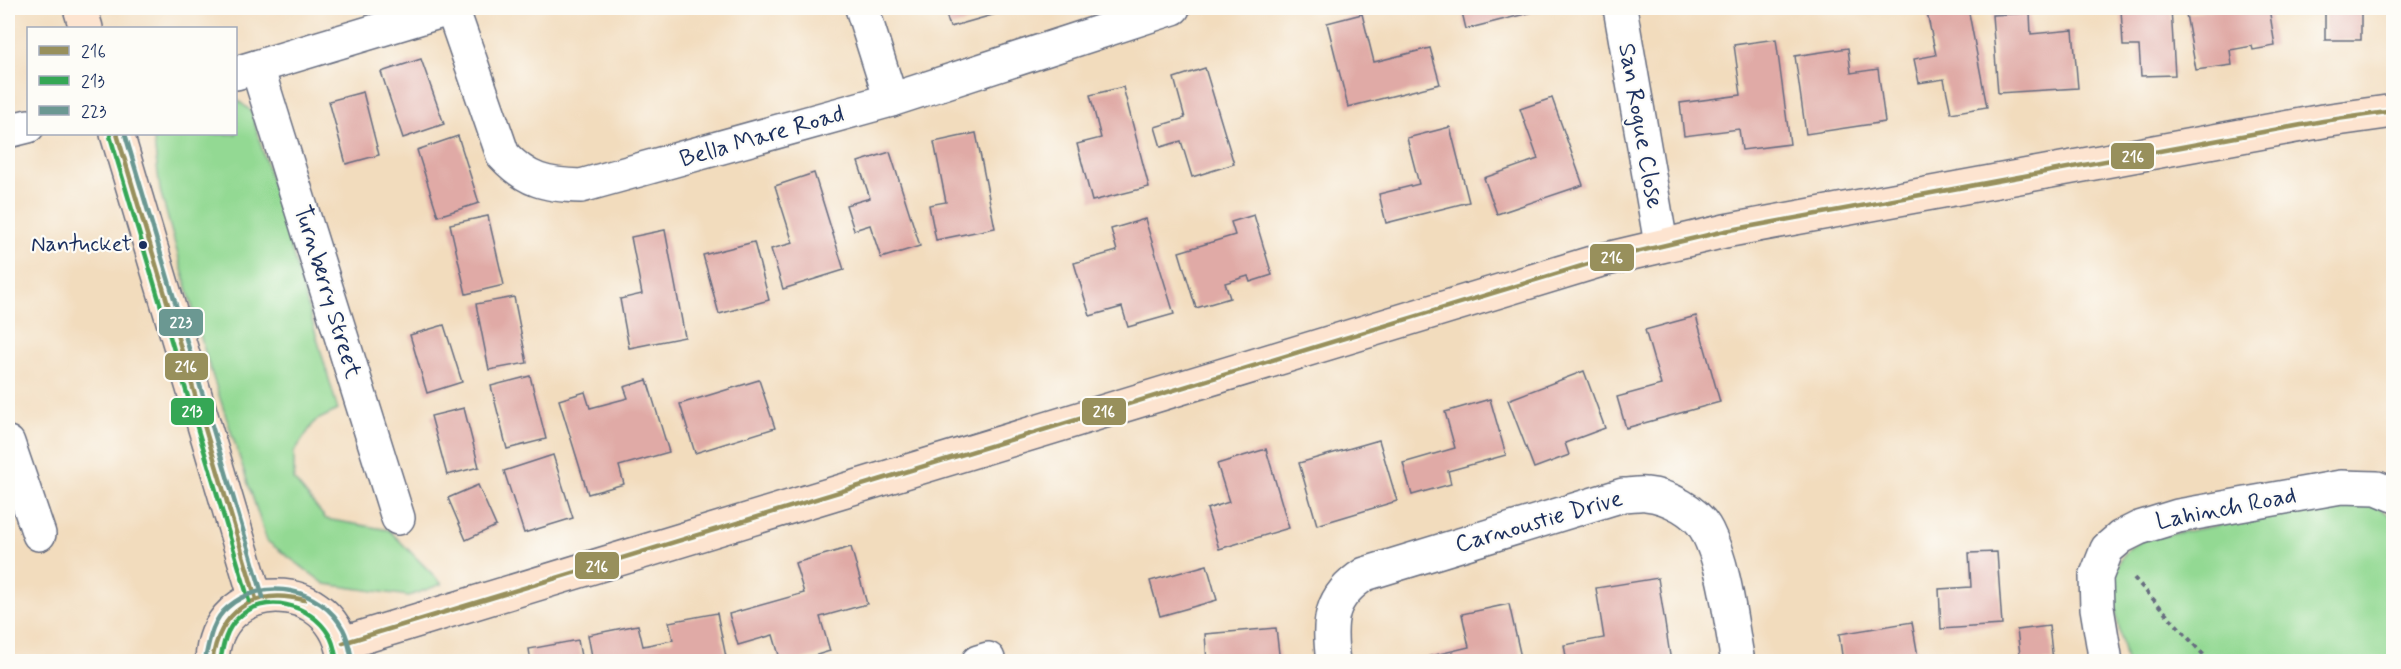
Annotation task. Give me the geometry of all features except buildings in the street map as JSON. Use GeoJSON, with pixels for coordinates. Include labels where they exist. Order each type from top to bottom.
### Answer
{"type":"FeatureCollection","features":[{"type":"Feature","properties":{"kind":"street"},"geometry":{"type":"LineString","coordinates":[[80,8],[86,27]]}},
{"type":"Feature","properties":{"kind":"street","name":"Bella Mare Road"},"geometry":{"type":"LineString","coordinates":[[246,70],[452,8],[503,155],[520,172],[543,183],[581,186],[891,100],[1173,8]]}},
{"type":"Feature","properties":{"kind":"street"},"geometry":{"type":"LineString","coordinates":[[862,8],[891,100]]}},
{"type":"Feature","properties":{"kind":"street","name":"San Rogue Close"},"geometry":{"type":"LineString","coordinates":[[1620,8],[1661,244]]}},
{"type":"Feature","properties":{"kind":"street","name":"Turnberry Street"},"geometry":{"type":"LineString","coordinates":[[246,70],[398,518]]}},
{"type":"Feature","properties":{"kind":"street"},"geometry":{"type":"LineString","coordinates":[[212,662],[214,644],[220,629],[229,616],[255,598],[283,595],[309,602],[330,619],[344,652],[1586,264],[1661,244],[2323,121],[2394,111]]}},
{"type":"Feature","properties":{"kind":"street"},"geometry":{"type":"LineString","coordinates":[[8,132],[27,126]]}},
{"type":"Feature","properties":{"kind":"street"},"geometry":{"type":"LineString","coordinates":[[117,135],[255,598]]}},
{"type":"Feature","properties":{"kind":"street"},"geometry":{"type":"LineString","coordinates":[[8,443],[39,534]]}},
{"type":"Feature","properties":{"kind":"street","name":"Lahinch Road"},"geometry":{"type":"LineString","coordinates":[[2107,549],[2121,537],[2139,528],[2178,516],[2341,487],[2377,488],[2394,495]]}},
{"type":"Feature","properties":{"kind":"street","name":"Carnoustie Drive"},"geometry":{"type":"LineString","coordinates":[[1333,662],[1330,636],[1332,610],[1350,584],[1365,574],[1623,495],[1644,493],[1672,500],[1692,514],[1707,529],[1719,565],[1738,662]]}},
{"type":"Feature","properties":{"kind":"street"},"geometry":{"type":"LineString","coordinates":[[2106,662],[2097,608],[2096,577],[2107,549]]}},
{"type":"Feature","properties":{"kind":"path"},"geometry":{"type":"LineString","coordinates":[[2107,549],[2210,662]]}},
{"type":"Feature","properties":{"kind":"green space"},"geometry":{"type":"Polygon","coordinates":[[[237,100],[251,111],[338,410],[315,421],[294,452],[294,480],[326,519],[389,530],[442,584],[409,596],[325,584],[267,541],[206,356],[160,190],[153,135],[237,135],[237,100]]]}},
{"type":"Feature","properties":{"kind":"green space"},"geometry":{"type":"Polygon","coordinates":[[[2353,500],[2373,503],[2393,518],[2393,661],[2126,661],[2117,618],[2114,587],[2121,560],[2132,546],[2145,539],[2353,500]]]}},
{"type":"Feature","properties":{"kind":"transit line","name":"216"},"geometry":{"type":"LineString","coordinates":[[343,643],[1598,261],[1725,231],[2323,121],[2394,111]]}},
{"type":"Feature","properties":{"kind":"transit line","name":"216"},"geometry":{"type":"LineString","coordinates":[[117,135],[256,599]]}},
{"type":"Feature","properties":{"kind":"transit line","name":"223"},"geometry":{"type":"LineString","coordinates":[[125,135],[263,597]]}},
{"type":"Feature","properties":{"kind":"transit line","name":"213"},"geometry":{"type":"LineString","coordinates":[[110,136],[249,601]]}},
{"type":"Feature","properties":{"kind":"transit line","name":"223"},"geometry":{"type":"LineString","coordinates":[[205,660],[212,631],[223,612],[242,597],[274,590],[291,591],[321,604],[343,629],[352,660]]}},
{"type":"Feature","properties":{"kind":"transit line","name":"216"},"geometry":{"type":"LineString","coordinates":[[212,662],[222,629],[242,607],[255,600],[270,597],[304,600]]}},
{"type":"Feature","properties":{"kind":"transit line","name":"213"},"geometry":{"type":"LineString","coordinates":[[220,662],[227,634],[237,619],[248,610],[260,605],[273,604],[299,609],[311,615],[321,624],[332,641],[337,662]]}},
{"type":"Feature","properties":{"kind":"place","name":"Nantucket"},"geometry":{"type":"Point","coordinates":[143,245]}}]}
